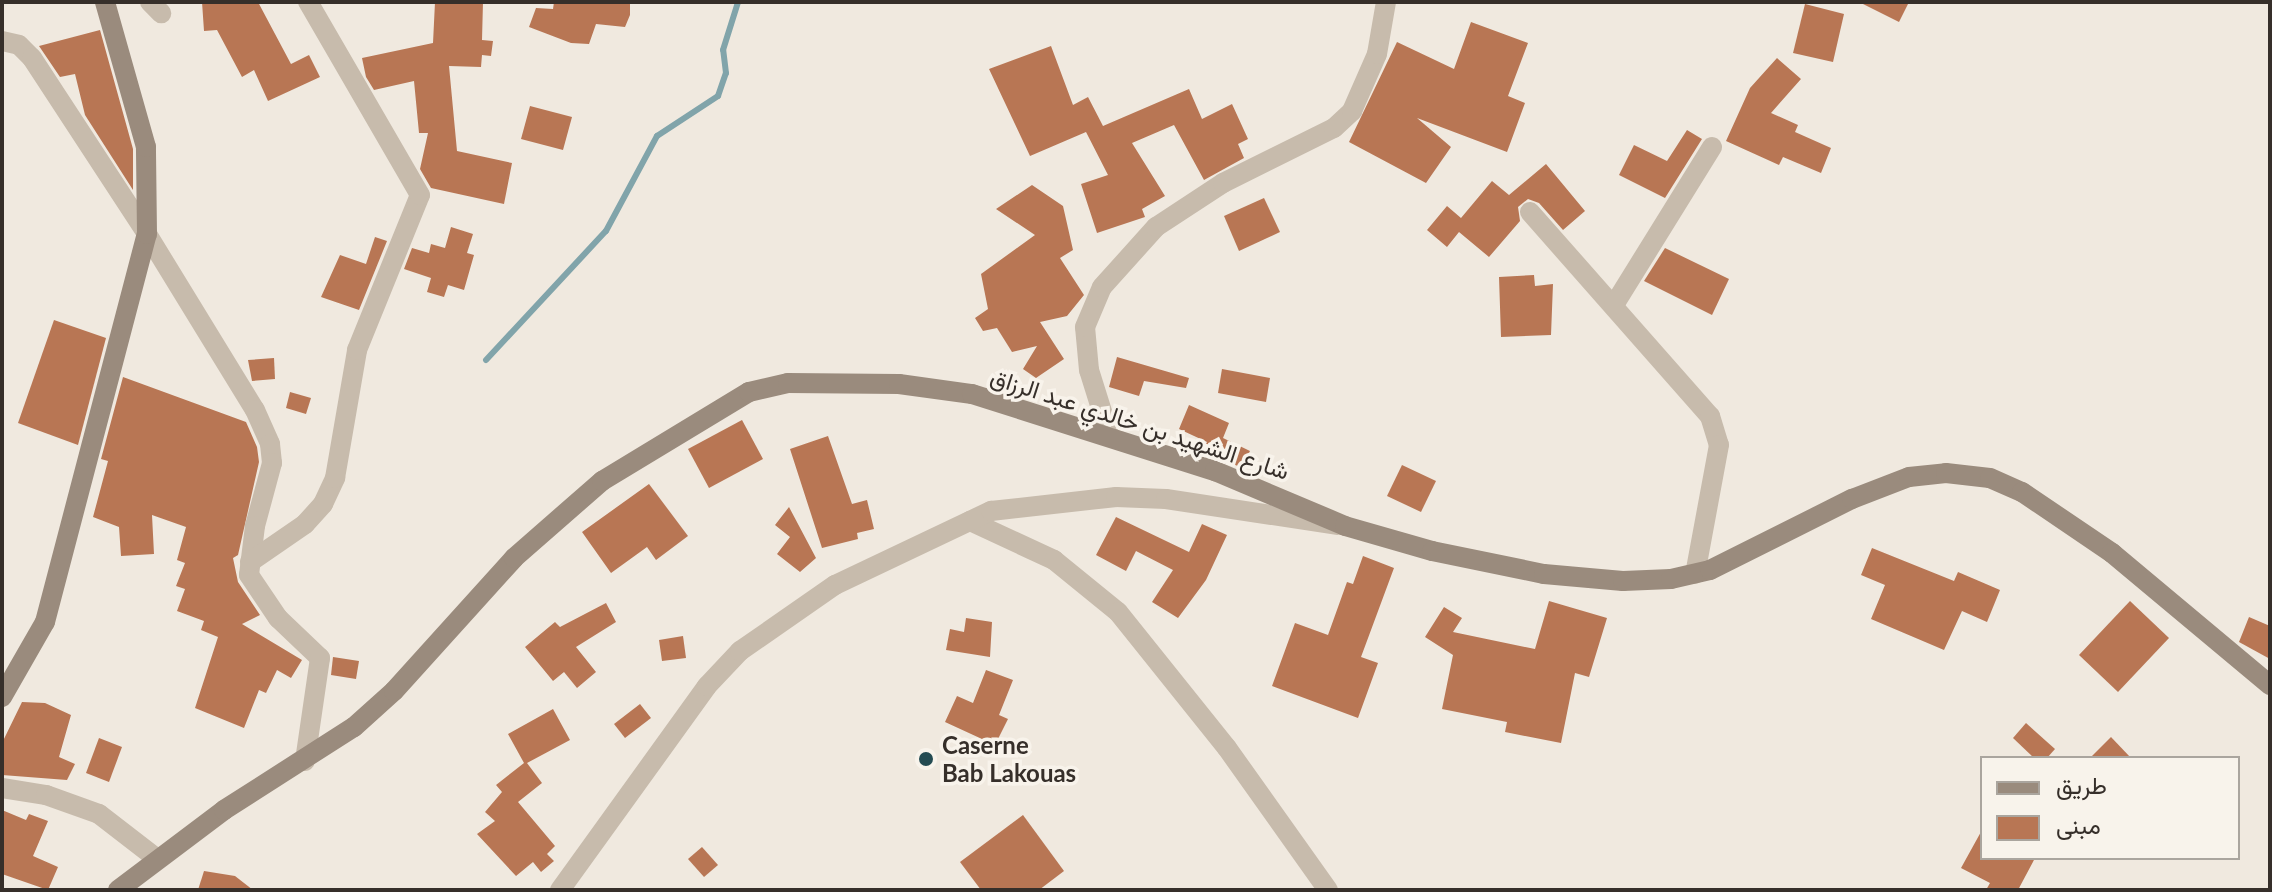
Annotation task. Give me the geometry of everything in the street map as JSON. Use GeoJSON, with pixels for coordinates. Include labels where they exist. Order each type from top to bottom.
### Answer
{"type":"FeatureCollection","features":[{"type":"Feature","properties":{"kind":"main road"},"geometry":{"type":"LineString","coordinates":[[2,697],[45,622],[147,234],[146,147],[105,2]]}},
{"type":"Feature","properties":{"kind":"main road","name":"شارع الشهيد بن خالدي عبد الرزاق"},"geometry":{"type":"LineString","coordinates":[[118,890],[156,858],[305,761],[394,691],[551,522],[680,430],[749,392],[788,383],[899,384],[972,394],[1215,471],[1345,526],[1432,551],[1544,574],[1623,581],[1695,574],[1909,477],[1946,473],[1990,478],[2022,492],[2112,553],[2270,685]]}},
{"type":"Feature","properties":{"kind":"street"},"geometry":{"type":"LineString","coordinates":[[250,562],[294,533],[323,504],[335,478],[357,350],[420,195],[308,2]]}},
{"type":"Feature","properties":{"kind":"street"},"geometry":{"type":"LineString","coordinates":[[1110,437],[1089,370],[1085,327],[1102,287],[1156,227],[1223,183],[1334,128],[1352,111],[1377,54],[1386,2]]}},
{"type":"Feature","properties":{"kind":"street"},"geometry":{"type":"LineString","coordinates":[[2,41],[19,45],[32,58],[147,234],[255,410],[270,444],[272,463],[249,575],[261,597],[320,658],[305,761]]}},
{"type":"Feature","properties":{"kind":"street"},"geometry":{"type":"LineString","coordinates":[[1614,305],[1712,147]]}},
{"type":"Feature","properties":{"kind":"street"},"geometry":{"type":"LineString","coordinates":[[1530,212],[1700,399],[1719,445],[1695,574]]}},
{"type":"Feature","properties":{"kind":"street"},"geometry":{"type":"LineString","coordinates":[[560,890],[707,686],[740,651],[835,585],[970,521],[1031,503],[1116,497],[1166,499],[1345,526]]}},
{"type":"Feature","properties":{"kind":"street"},"geometry":{"type":"LineString","coordinates":[[970,521],[1054,560],[1118,612],[1227,748],[1328,890]]}},
{"type":"Feature","properties":{"kind":"street"},"geometry":{"type":"LineString","coordinates":[[2,788],[46,795],[99,814],[156,858]]}},
{"type":"Feature","properties":{"kind":"building"},"geometry":{"type":"Polygon","coordinates":[[[202,2],[258,2],[291,64],[309,55],[320,77],[268,101],[254,70],[242,77],[217,30],[204,31],[202,2]]]}},
{"type":"Feature","properties":{"kind":"building"},"geometry":{"type":"Polygon","coordinates":[[[435,2],[483,2],[482,40],[493,41],[491,56],[482,55],[481,67],[449,66],[457,151],[512,163],[504,204],[431,188],[420,169],[428,133],[419,133],[414,81],[374,90],[366,77],[362,58],[433,43],[435,2]]]}},
{"type":"Feature","properties":{"kind":"building"},"geometry":{"type":"Polygon","coordinates":[[[554,2],[630,2],[630,15],[625,27],[596,24],[589,44],[571,43],[529,27],[536,8],[553,9],[554,2]]]}},
{"type":"Feature","properties":{"kind":"building"},"geometry":{"type":"Polygon","coordinates":[[[1859,2],[1909,2],[1899,22],[1859,2]]]}},
{"type":"Feature","properties":{"kind":"building"},"geometry":{"type":"Polygon","coordinates":[[[1805,4],[1844,14],[1833,62],[1793,53],[1805,4]]]}},
{"type":"Feature","properties":{"kind":"building"},"geometry":{"type":"Polygon","coordinates":[[[1471,22],[1528,43],[1508,96],[1525,103],[1507,152],[1417,118],[1451,147],[1426,183],[1349,142],[1397,42],[1454,69],[1471,22]]]}},
{"type":"Feature","properties":{"kind":"building"},"geometry":{"type":"Polygon","coordinates":[[[100,30],[133,149],[133,190],[85,115],[75,74],[60,77],[39,46],[100,30]]]}},
{"type":"Feature","properties":{"kind":"building"},"geometry":{"type":"Polygon","coordinates":[[[1051,46],[1073,105],[1088,97],[1103,126],[1189,89],[1202,119],[1232,104],[1248,139],[1238,144],[1244,158],[1204,180],[1174,125],[1132,143],[1165,196],[1142,209],[1145,217],[1097,233],[1081,184],[1108,175],[1086,132],[1030,156],[989,69],[1051,46]]]}},
{"type":"Feature","properties":{"kind":"building"},"geometry":{"type":"Polygon","coordinates":[[[1777,58],[1801,79],[1771,113],[1798,125],[1795,132],[1831,148],[1821,173],[1783,157],[1779,165],[1726,141],[1750,88],[1777,58]]]}},
{"type":"Feature","properties":{"kind":"building"},"geometry":{"type":"Polygon","coordinates":[[[530,106],[572,117],[563,150],[521,139],[530,106]]]}},
{"type":"Feature","properties":{"kind":"building"},"geometry":{"type":"Polygon","coordinates":[[[1687,130],[1702,139],[1665,198],[1619,175],[1634,145],[1667,161],[1687,130]]]}},
{"type":"Feature","properties":{"kind":"building"},"geometry":{"type":"Polygon","coordinates":[[[1546,164],[1585,211],[1563,230],[1539,203],[1528,199],[1518,207],[1520,221],[1489,257],[1459,232],[1447,247],[1427,230],[1447,206],[1461,218],[1492,181],[1509,195],[1546,164]]]}},
{"type":"Feature","properties":{"kind":"building"},"geometry":{"type":"Polygon","coordinates":[[[1032,185],[1063,206],[1073,250],[1060,258],[1084,295],[1067,316],[1040,322],[1064,359],[1036,378],[1023,369],[1037,346],[1012,352],[997,328],[983,331],[975,318],[988,309],[981,274],[1035,235],[996,209],[1032,185]]]}},
{"type":"Feature","properties":{"kind":"building"},"geometry":{"type":"Polygon","coordinates":[[[1264,198],[1280,232],[1239,251],[1224,216],[1264,198]]]}},
{"type":"Feature","properties":{"kind":"building"},"geometry":{"type":"Polygon","coordinates":[[[451,227],[473,234],[467,253],[474,255],[464,290],[448,285],[444,297],[427,292],[431,278],[404,269],[412,248],[429,253],[431,244],[445,248],[451,227]]]}},
{"type":"Feature","properties":{"kind":"building"},"geometry":{"type":"Polygon","coordinates":[[[375,237],[387,241],[359,310],[321,297],[340,255],[366,264],[375,237]]]}},
{"type":"Feature","properties":{"kind":"building"},"geometry":{"type":"Polygon","coordinates":[[[1665,248],[1729,279],[1712,315],[1644,281],[1665,248]]]}},
{"type":"Feature","properties":{"kind":"building"},"geometry":{"type":"Polygon","coordinates":[[[1534,275],[1535,286],[1553,284],[1551,335],[1501,337],[1499,277],[1534,275]]]}},
{"type":"Feature","properties":{"kind":"building"},"geometry":{"type":"Polygon","coordinates":[[[54,320],[106,338],[78,445],[18,423],[54,320]]]}},
{"type":"Feature","properties":{"kind":"building"},"geometry":{"type":"Polygon","coordinates":[[[1117,357],[1189,378],[1186,388],[1144,381],[1139,396],[1109,387],[1117,357]]]}},
{"type":"Feature","properties":{"kind":"building"},"geometry":{"type":"Polygon","coordinates":[[[274,358],[275,379],[252,381],[248,360],[274,358]]]}},
{"type":"Feature","properties":{"kind":"building"},"geometry":{"type":"Polygon","coordinates":[[[1222,369],[1270,378],[1266,402],[1218,393],[1222,369]]]}},
{"type":"Feature","properties":{"kind":"building"},"geometry":{"type":"Polygon","coordinates":[[[123,377],[246,422],[257,447],[259,462],[238,555],[233,558],[238,582],[260,615],[242,624],[302,660],[291,678],[277,670],[266,693],[259,690],[244,728],[195,708],[218,637],[201,630],[204,621],[177,611],[185,589],[176,586],[185,563],[177,560],[186,527],[152,515],[154,554],[121,556],[119,527],[93,517],[108,461],[101,459],[123,377]]]}},
{"type":"Feature","properties":{"kind":"building"},"geometry":{"type":"Polygon","coordinates":[[[290,392],[311,398],[306,414],[286,408],[290,392]]]}},
{"type":"Feature","properties":{"kind":"building"},"geometry":{"type":"Polygon","coordinates":[[[1189,405],[1229,423],[1223,438],[1250,451],[1242,468],[1203,450],[1207,442],[1179,429],[1189,405]]]}},
{"type":"Feature","properties":{"kind":"building"},"geometry":{"type":"Polygon","coordinates":[[[742,420],[763,459],[709,488],[688,449],[742,420]]]}},
{"type":"Feature","properties":{"kind":"building"},"geometry":{"type":"Polygon","coordinates":[[[828,436],[852,504],[867,500],[874,529],[857,533],[858,539],[822,548],[790,449],[828,436]]]}},
{"type":"Feature","properties":{"kind":"building"},"geometry":{"type":"Polygon","coordinates":[[[1402,465],[1436,481],[1421,512],[1387,496],[1402,465]]]}},
{"type":"Feature","properties":{"kind":"building"},"geometry":{"type":"Polygon","coordinates":[[[649,484],[688,536],[656,560],[647,547],[611,573],[582,532],[649,484]]]}},
{"type":"Feature","properties":{"kind":"building"},"geometry":{"type":"Polygon","coordinates":[[[789,507],[816,558],[800,572],[777,554],[790,537],[775,525],[789,507]]]}},
{"type":"Feature","properties":{"kind":"building"},"geometry":{"type":"Polygon","coordinates":[[[1116,517],[1189,552],[1202,524],[1227,535],[1206,580],[1178,618],[1152,602],[1173,570],[1136,551],[1126,571],[1096,555],[1116,517]]]}},
{"type":"Feature","properties":{"kind":"building"},"geometry":{"type":"Polygon","coordinates":[[[1872,548],[1954,581],[1958,572],[2000,590],[1987,622],[1962,611],[1944,650],[1871,619],[1885,585],[1861,575],[1872,548]]]}},
{"type":"Feature","properties":{"kind":"building"},"geometry":{"type":"Polygon","coordinates":[[[1363,556],[1394,568],[1361,657],[1378,663],[1358,718],[1272,686],[1295,623],[1328,635],[1347,582],[1353,584],[1363,556]]]}},
{"type":"Feature","properties":{"kind":"building"},"geometry":{"type":"Polygon","coordinates":[[[1549,601],[1607,618],[1589,677],[1575,673],[1561,743],[1505,732],[1507,722],[1442,709],[1453,655],[1425,637],[1444,607],[1462,618],[1453,632],[1535,649],[1549,601]]]}},
{"type":"Feature","properties":{"kind":"building"},"geometry":{"type":"Polygon","coordinates":[[[2130,601],[2169,638],[2118,692],[2079,655],[2130,601]]]}},
{"type":"Feature","properties":{"kind":"building"},"geometry":{"type":"Polygon","coordinates":[[[606,603],[616,622],[576,647],[596,672],[577,688],[564,672],[553,681],[525,647],[555,622],[560,627],[606,603]]]}},
{"type":"Feature","properties":{"kind":"building"},"geometry":{"type":"Polygon","coordinates":[[[2249,617],[2270,626],[2270,659],[2239,642],[2249,617]]]}},
{"type":"Feature","properties":{"kind":"building"},"geometry":{"type":"Polygon","coordinates":[[[966,618],[992,622],[990,657],[946,650],[950,629],[964,632],[966,618]]]}},
{"type":"Feature","properties":{"kind":"building"},"geometry":{"type":"Polygon","coordinates":[[[683,636],[686,658],[662,661],[659,640],[683,636]]]}},
{"type":"Feature","properties":{"kind":"building"},"geometry":{"type":"Polygon","coordinates":[[[333,657],[359,661],[356,679],[331,675],[333,657]]]}},
{"type":"Feature","properties":{"kind":"building"},"geometry":{"type":"Polygon","coordinates":[[[986,670],[1013,680],[999,715],[1008,719],[995,745],[945,722],[957,696],[973,703],[986,670]]]}},
{"type":"Feature","properties":{"kind":"building"},"geometry":{"type":"Polygon","coordinates":[[[22,702],[45,703],[71,715],[59,757],[75,764],[67,780],[2,775],[2,743],[22,702]]]}},
{"type":"Feature","properties":{"kind":"building"},"geometry":{"type":"Polygon","coordinates":[[[640,704],[651,718],[625,738],[614,724],[640,704]]]}},
{"type":"Feature","properties":{"kind":"building"},"geometry":{"type":"Polygon","coordinates":[[[553,709],[570,740],[527,763],[542,783],[518,802],[555,846],[547,854],[554,861],[541,872],[533,862],[516,876],[477,834],[495,821],[485,812],[502,792],[496,785],[524,763],[508,734],[553,709]]]}},
{"type":"Feature","properties":{"kind":"building"},"geometry":{"type":"Polygon","coordinates":[[[2026,723],[2055,749],[2049,756],[2032,756],[2013,738],[2026,723]]]}},
{"type":"Feature","properties":{"kind":"building"},"geometry":{"type":"Polygon","coordinates":[[[2111,737],[2129,756],[2092,756],[2111,737]]]}},
{"type":"Feature","properties":{"kind":"building"},"geometry":{"type":"Polygon","coordinates":[[[99,738],[122,747],[109,782],[86,773],[99,738]]]}},
{"type":"Feature","properties":{"kind":"building"},"geometry":{"type":"Polygon","coordinates":[[[2,810],[26,820],[29,814],[48,821],[33,856],[58,867],[48,890],[2,874],[2,810]]]}},
{"type":"Feature","properties":{"kind":"building"},"geometry":{"type":"Polygon","coordinates":[[[1023,815],[1064,871],[1039,890],[981,890],[960,862],[1023,815]]]}},
{"type":"Feature","properties":{"kind":"building"},"geometry":{"type":"Polygon","coordinates":[[[1980,834],[1980,860],[2034,860],[2018,890],[1986,890],[1990,883],[1961,868],[1980,834]]]}},
{"type":"Feature","properties":{"kind":"building"},"geometry":{"type":"Polygon","coordinates":[[[702,847],[718,865],[704,877],[688,859],[702,847]]]}},
{"type":"Feature","properties":{"kind":"building"},"geometry":{"type":"Polygon","coordinates":[[[204,871],[235,876],[253,890],[198,890],[204,871]]]}},
{"type":"Feature","properties":{"kind":"waterway"},"geometry":{"type":"LineString","coordinates":[[486,360],[606,231],[657,136],[718,96],[726,73],[723,50],[738,2]]}},
{"type":"Feature","properties":{"kind":"place","name":"Caserne Bab Lakouas"},"geometry":{"type":"Point","coordinates":[926,759]}}]}
